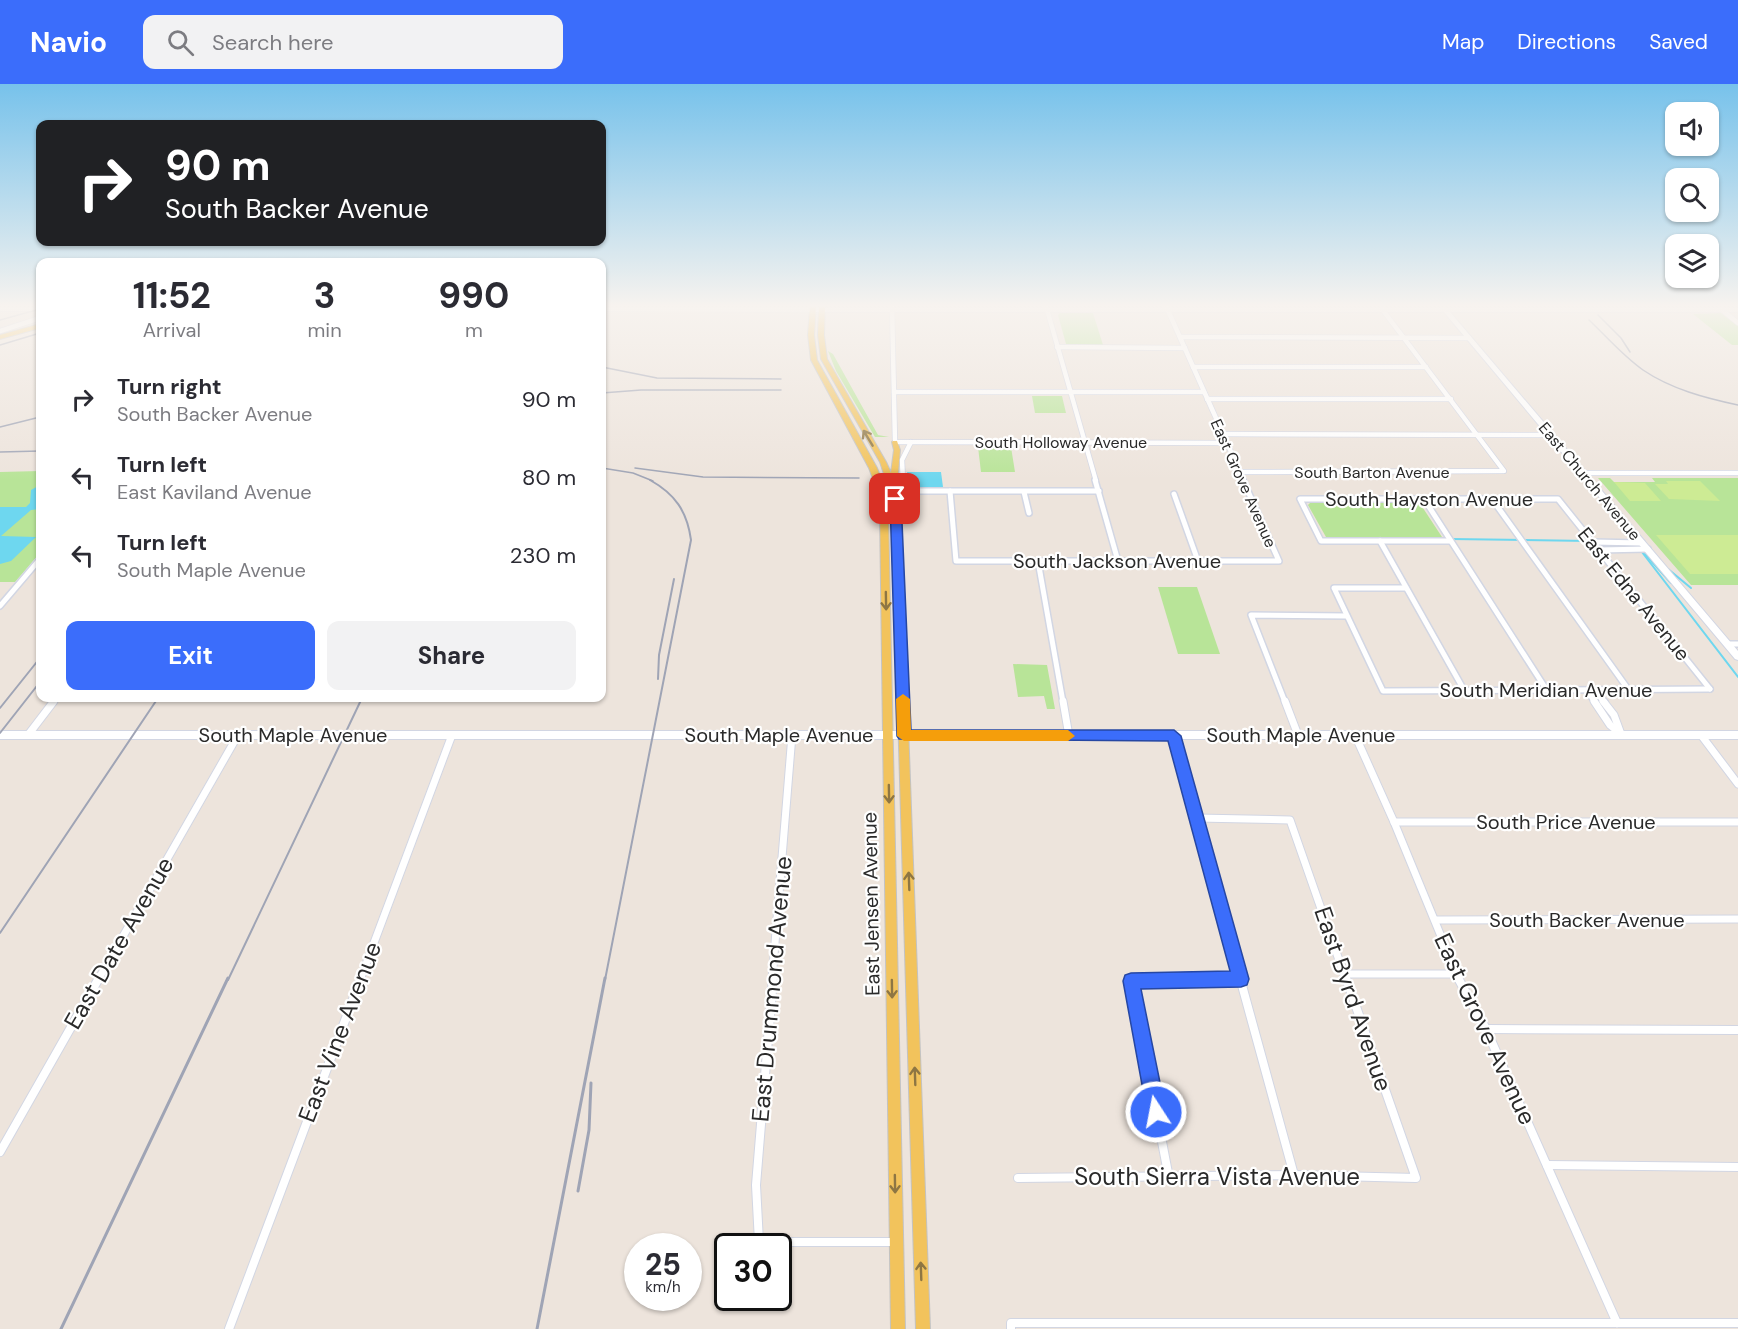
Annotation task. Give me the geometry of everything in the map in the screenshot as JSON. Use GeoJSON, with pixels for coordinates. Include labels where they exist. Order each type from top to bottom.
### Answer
{"type":"FeatureCollection","features":[{"type":"Feature","properties":{"kind":"main road","name":"East Jensen Avenue"},"geometry":{"type":"LineString","coordinates":[[816,364],[878,480],[884,510],[898,1329]]}},
{"type":"Feature","properties":{"kind":"main road"},"geometry":{"type":"LineString","coordinates":[[827,364],[883,462],[893,490]]}},
{"type":"Feature","properties":{"kind":"main road","name":"East Church Avenue"},"geometry":{"type":"LineString","coordinates":[[1491,364],[1738,657]]}},
{"type":"Feature","properties":{"kind":"main road"},"geometry":{"type":"LineString","coordinates":[[893,490],[896,442]]}},
{"type":"Feature","properties":{"kind":"main road","name":"East Jensen Avenue"},"geometry":{"type":"LineString","coordinates":[[893,490],[897,516],[923,1329]]}},
{"type":"Feature","properties":{"kind":"main road","name":"South Maple Avenue"},"geometry":{"type":"LineString","coordinates":[[0,735],[1738,735]]}},
{"type":"Feature","properties":{"kind":"street"},"geometry":{"type":"LineString","coordinates":[[893,364],[896,442]]}},
{"type":"Feature","properties":{"kind":"street"},"geometry":{"type":"LineString","coordinates":[[1061,364],[1118,561]]}},
{"type":"Feature","properties":{"kind":"street","name":"East Grove Avenue"},"geometry":{"type":"LineString","coordinates":[[1192,364],[1279,561]]}},
{"type":"Feature","properties":{"kind":"street"},"geometry":{"type":"LineString","coordinates":[[1424,364],[1478,434]]}},
{"type":"Feature","properties":{"kind":"street"},"geometry":{"type":"LineString","coordinates":[[1193,367],[1426,367]]}},
{"type":"Feature","properties":{"kind":"street"},"geometry":{"type":"LineString","coordinates":[[894,392],[1204,392]]}},
{"type":"Feature","properties":{"kind":"street"},"geometry":{"type":"LineString","coordinates":[[1207,399],[1451,399]]}},
{"type":"Feature","properties":{"kind":"street"},"geometry":{"type":"LineString","coordinates":[[1223,434],[1551,435]]}},
{"type":"Feature","properties":{"kind":"street","name":"South Barton Avenue"},"geometry":{"type":"LineString","coordinates":[[1240,472],[1504,471],[1478,434]]}},
{"type":"Feature","properties":{"kind":"street","name":"South Holloway Avenue"},"geometry":{"type":"LineString","coordinates":[[896,442],[1227,442]]}},
{"type":"Feature","properties":{"kind":"street"},"geometry":{"type":"LineString","coordinates":[[911,442],[904,453],[901,464],[903,488],[912,491],[1099,492]]}},
{"type":"Feature","properties":{"kind":"street"},"geometry":{"type":"LineString","coordinates":[[1583,473],[1738,473]]}},
{"type":"Feature","properties":{"kind":"street","name":"South Jackson Avenue"},"geometry":{"type":"LineString","coordinates":[[950,491],[956,561],[1279,561]]}},
{"type":"Feature","properties":{"kind":"street"},"geometry":{"type":"LineString","coordinates":[[1024,492],[1029,513]]}},
{"type":"Feature","properties":{"kind":"street"},"geometry":{"type":"LineString","coordinates":[[1174,494],[1198,561]]}},
{"type":"Feature","properties":{"kind":"street","name":"South Hayston Avenue"},"geometry":{"type":"LineString","coordinates":[[1380,541],[1320,541],[1300,499],[1558,500]]}},
{"type":"Feature","properties":{"kind":"street"},"geometry":{"type":"LineString","coordinates":[[1424,499],[1546,689]]}},
{"type":"Feature","properties":{"kind":"street"},"geometry":{"type":"LineString","coordinates":[[1492,499],[1628,689]]}},
{"type":"Feature","properties":{"kind":"street","name":"East Edna Avenue"},"geometry":{"type":"LineString","coordinates":[[1558,500],[1710,689]]}},
{"type":"Feature","properties":{"kind":"street"},"geometry":{"type":"LineString","coordinates":[[1450,541],[1380,541],[1464,690]]}},
{"type":"Feature","properties":{"kind":"street"},"geometry":{"type":"LineString","coordinates":[[1593,543],[1645,546]]}},
{"type":"Feature","properties":{"kind":"street"},"geometry":{"type":"LineString","coordinates":[[1599,550],[1645,546]]}},
{"type":"Feature","properties":{"kind":"street"},"geometry":{"type":"LineString","coordinates":[[1038,561],[1069,736]]}},
{"type":"Feature","properties":{"kind":"street"},"geometry":{"type":"LineString","coordinates":[[0,606],[36,564]]}},
{"type":"Feature","properties":{"kind":"street"},"geometry":{"type":"LineString","coordinates":[[1298,735],[1251,615],[1347,616],[1334,588],[1406,588]]}},
{"type":"Feature","properties":{"kind":"street","name":"South Meridian Avenue"},"geometry":{"type":"LineString","coordinates":[[1347,616],[1383,691],[1710,689]]}},
{"type":"Feature","properties":{"kind":"street"},"geometry":{"type":"LineString","coordinates":[[1726,644],[1738,644]]}},
{"type":"Feature","properties":{"kind":"street"},"geometry":{"type":"LineString","coordinates":[[1591,689],[1590,695],[1610,725],[1621,734]]}},
{"type":"Feature","properties":{"kind":"street"},"geometry":{"type":"LineString","coordinates":[[28,735],[53,702]]}},
{"type":"Feature","properties":{"kind":"street","name":"East Date Avenue"},"geometry":{"type":"LineString","coordinates":[[0,1152],[238,735]]}},
{"type":"Feature","properties":{"kind":"street","name":"East Vine Avenue"},"geometry":{"type":"LineString","coordinates":[[229,1329],[452,735]]}},
{"type":"Feature","properties":{"kind":"street","name":"East Drummond Avenue"},"geometry":{"type":"LineString","coordinates":[[792,735],[756,1185],[759,1242],[896,1242]]}},
{"type":"Feature","properties":{"kind":"street","name":"East Grove Avenue"},"geometry":{"type":"LineString","coordinates":[[1355,735],[1394,822],[1456,974],[1486,1029],[1617,1323]]}},
{"type":"Feature","properties":{"kind":"street"},"geometry":{"type":"LineString","coordinates":[[1701,735],[1738,784]]}},
{"type":"Feature","properties":{"kind":"street"},"geometry":{"type":"LineString","coordinates":[[1174,736],[1294,1175]]}},
{"type":"Feature","properties":{"kind":"street","name":"East Byrd Avenue"},"geometry":{"type":"LineString","coordinates":[[1197,818],[1290,820],[1416,1178]]}},
{"type":"Feature","properties":{"kind":"street","name":"South Price Avenue"},"geometry":{"type":"LineString","coordinates":[[1394,822],[1738,822]]}},
{"type":"Feature","properties":{"kind":"street","name":"South Backer Avenue"},"geometry":{"type":"LineString","coordinates":[[1435,920],[1738,919]]}},
{"type":"Feature","properties":{"kind":"street"},"geometry":{"type":"LineString","coordinates":[[1345,974],[1456,974]]}},
{"type":"Feature","properties":{"kind":"street"},"geometry":{"type":"LineString","coordinates":[[1169,1178],[1131,981],[1241,979]]}},
{"type":"Feature","properties":{"kind":"street"},"geometry":{"type":"LineString","coordinates":[[1486,1029],[1738,1030]]}},
{"type":"Feature","properties":{"kind":"street"},"geometry":{"type":"LineString","coordinates":[[1547,1166],[1738,1167]]}},
{"type":"Feature","properties":{"kind":"street","name":"South Sierra Vista Avenue"},"geometry":{"type":"LineString","coordinates":[[1018,1178],[1294,1175],[1416,1178]]}},
{"type":"Feature","properties":{"kind":"street"},"geometry":{"type":"LineString","coordinates":[[1011,1326],[1411,1326],[1617,1323],[1691,1325],[1738,1323]]}},
{"type":"Feature","properties":{"kind":"green space"},"geometry":{"type":"Polygon","coordinates":[[[833,364],[839,364],[878,435],[889,437],[875,437],[833,364]]]}},
{"type":"Feature","properties":{"kind":"green space"},"geometry":{"type":"Polygon","coordinates":[[[1032,396],[1062,396],[1066,413],[1035,413],[1032,396]]]}},
{"type":"Feature","properties":{"kind":"green space"},"geometry":{"type":"Polygon","coordinates":[[[978,447],[1011,447],[1015,472],[981,472],[978,447]]]}},
{"type":"Feature","properties":{"kind":"green space"},"geometry":{"type":"Polygon","coordinates":[[[36,471],[36,558],[15,582],[0,582],[0,472],[36,471]]]}},
{"type":"Feature","properties":{"kind":"green space"},"geometry":{"type":"Polygon","coordinates":[[[1598,478],[1610,478],[1614,482],[1655,482],[1652,478],[1738,478],[1738,585],[1691,585],[1598,478]]]}},
{"type":"Feature","properties":{"kind":"green space"},"geometry":{"type":"Polygon","coordinates":[[[1666,481],[1700,481],[1720,501],[1669,499],[1655,484],[1668,484],[1666,481]]]}},
{"type":"Feature","properties":{"kind":"green space"},"geometry":{"type":"Polygon","coordinates":[[[1614,482],[1645,483],[1661,501],[1630,501],[1614,482]]]}},
{"type":"Feature","properties":{"kind":"green space"},"geometry":{"type":"Polygon","coordinates":[[[1312,501],[1419,502],[1442,537],[1326,537],[1308,505],[1312,501]]]}},
{"type":"Feature","properties":{"kind":"green space"},"geometry":{"type":"Polygon","coordinates":[[[1656,535],[1738,535],[1738,574],[1690,574],[1656,535]]]}},
{"type":"Feature","properties":{"kind":"green space"},"geometry":{"type":"Polygon","coordinates":[[[1158,587],[1197,587],[1220,654],[1178,654],[1158,587]]]}},
{"type":"Feature","properties":{"kind":"green space"},"geometry":{"type":"Polygon","coordinates":[[[1013,664],[1047,665],[1055,709],[1047,709],[1044,696],[1018,697],[1013,664]]]}},
{"type":"Feature","properties":{"kind":"water"},"geometry":{"type":"Polygon","coordinates":[[[907,472],[941,472],[943,487],[910,487],[907,472]]]}},
{"type":"Feature","properties":{"kind":"water"},"geometry":{"type":"Polygon","coordinates":[[[36,487],[36,509],[31,510],[1,536],[36,537],[11,561],[0,564],[0,507],[26,507],[30,503],[31,490],[36,487]]]}},
{"type":"Feature","properties":{"kind":"waterway"},"geometry":{"type":"LineString","coordinates":[[1628,535],[1634,542]]}},
{"type":"Feature","properties":{"kind":"waterway"},"geometry":{"type":"LineString","coordinates":[[1451,539],[1589,541]]}},
{"type":"Feature","properties":{"kind":"waterway"},"geometry":{"type":"LineString","coordinates":[[1635,543],[1738,677]]}},
{"type":"Feature","properties":{"kind":"waterway"},"geometry":{"type":"LineString","coordinates":[[1645,554],[1671,583]]}},
{"type":"Feature","properties":{"kind":"waterway"},"geometry":{"type":"LineString","coordinates":[[1668,569],[1691,588]]}},
{"type":"Feature","properties":{"kind":"railway"},"geometry":{"type":"LineString","coordinates":[[1635,364],[1654,377],[1689,392],[1738,405]]}},
{"type":"Feature","properties":{"kind":"railway"},"geometry":{"type":"LineString","coordinates":[[606,368],[657,378],[781,379]]}},
{"type":"Feature","properties":{"kind":"railway"},"geometry":{"type":"LineString","coordinates":[[606,393],[641,390],[781,390]]}},
{"type":"Feature","properties":{"kind":"railway"},"geometry":{"type":"LineString","coordinates":[[0,427],[36,418]]}},
{"type":"Feature","properties":{"kind":"railway"},"geometry":{"type":"LineString","coordinates":[[0,452],[36,451]]}},
{"type":"Feature","properties":{"kind":"railway"},"geometry":{"type":"LineString","coordinates":[[635,468],[703,477],[859,478]]}},
{"type":"Feature","properties":{"kind":"railway"},"geometry":{"type":"LineString","coordinates":[[606,469],[633,473],[653,481]]}},
{"type":"Feature","properties":{"kind":"railway"},"geometry":{"type":"LineString","coordinates":[[605,980],[691,540],[686,520],[678,504],[673,497],[650,480]]}},
{"type":"Feature","properties":{"kind":"railway"},"geometry":{"type":"LineString","coordinates":[[658,679],[659,655],[674,579]]}},
{"type":"Feature","properties":{"kind":"railway"},"geometry":{"type":"LineString","coordinates":[[0,708],[36,663]]}},
{"type":"Feature","properties":{"kind":"railway"},"geometry":{"type":"LineString","coordinates":[[0,733],[36,687]]}},
{"type":"Feature","properties":{"kind":"railway"},"geometry":{"type":"LineString","coordinates":[[0,933],[155,702]]}},
{"type":"Feature","properties":{"kind":"railway"},"geometry":{"type":"LineString","coordinates":[[228,980],[360,702]]}},
{"type":"Feature","properties":{"kind":"railway"},"geometry":{"type":"LineString","coordinates":[[61,1329],[228,978]]}},
{"type":"Feature","properties":{"kind":"railway"},"geometry":{"type":"LineString","coordinates":[[537,1329],[605,978]]}},
{"type":"Feature","properties":{"kind":"railway"},"geometry":{"type":"LineString","coordinates":[[578,1191],[589,1130],[591,1083]]}},
{"type":"Feature","properties":{"kind":"slow traffic"},"geometry":{"type":"LineString","coordinates":[[903,699],[904,736],[1068,736]]}},
{"type":"Feature","properties":{"kind":"route"},"geometry":{"type":"LineString","coordinates":[[895,499],[904,736],[1174,736],[1241,979],[1131,981],[1156,1112]]}}]}
